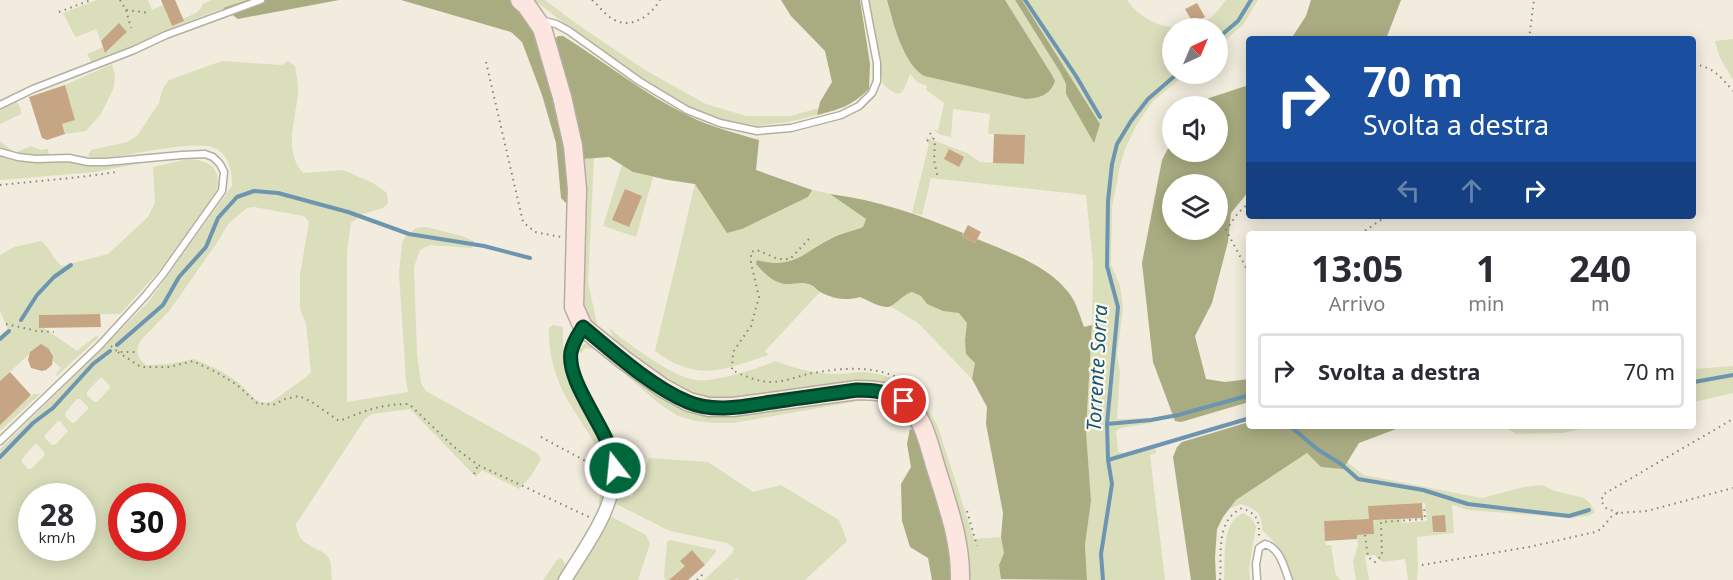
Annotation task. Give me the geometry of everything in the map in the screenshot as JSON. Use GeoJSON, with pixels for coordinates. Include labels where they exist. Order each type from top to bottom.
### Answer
{"type":"FeatureCollection","features":[{"type":"Feature","properties":{"kind":"street"},"geometry":{"type":"LineString","coordinates":[[520,0],[542,28],[562,97],[573,146],[577,189],[574,307],[583,327],[663,388],[699,405],[733,408],[857,390],[890,393],[904,401],[918,417],[924,430],[949,511],[958,551],[960,580]]}},
{"type":"Feature","properties":{"kind":"street"},"geometry":{"type":"LineString","coordinates":[[565,580],[607,507],[615,468],[610,446],[576,381],[572,366],[571,352],[575,338],[583,327]]}},
{"type":"Feature","properties":{"kind":"lane"},"geometry":{"type":"LineString","coordinates":[[0,105],[33,89],[134,50],[166,35],[261,0]]}},
{"type":"Feature","properties":{"kind":"lane"},"geometry":{"type":"LineString","coordinates":[[535,18],[556,24],[569,31],[639,81],[687,110],[720,123],[757,131],[791,128],[841,114],[859,106],[872,93],[877,81],[877,63],[865,0]]}},
{"type":"Feature","properties":{"kind":"lane"},"geometry":{"type":"LineString","coordinates":[[0,152],[18,157],[69,158],[88,162],[205,154],[213,156],[224,172],[222,191],[146,295],[104,340],[0,441]]}},
{"type":"Feature","properties":{"kind":"lane"},"geometry":{"type":"LineString","coordinates":[[1257,580],[1256,564],[1259,548],[1264,544],[1270,546],[1281,558],[1289,580]]}},
{"type":"Feature","properties":{"kind":"path"},"geometry":{"type":"LineString","coordinates":[[59,12],[91,0]]}},
{"type":"Feature","properties":{"kind":"path"},"geometry":{"type":"LineString","coordinates":[[120,0],[126,10],[131,28]]}},
{"type":"Feature","properties":{"kind":"path"},"geometry":{"type":"LineString","coordinates":[[592,0],[610,18],[620,23],[630,23],[644,18],[660,0]]}},
{"type":"Feature","properties":{"kind":"path"},"geometry":{"type":"LineString","coordinates":[[1529,36],[1534,0]]}},
{"type":"Feature","properties":{"kind":"path"},"geometry":{"type":"LineString","coordinates":[[126,10],[150,14]]}},
{"type":"Feature","properties":{"kind":"path"},"geometry":{"type":"LineString","coordinates":[[486,62],[523,222],[535,232],[575,239]]}},
{"type":"Feature","properties":{"kind":"path"},"geometry":{"type":"LineString","coordinates":[[1696,65],[1718,74],[1733,91]]}},
{"type":"Feature","properties":{"kind":"path"},"geometry":{"type":"LineString","coordinates":[[930,133],[935,141],[934,160],[938,179]]}},
{"type":"Feature","properties":{"kind":"path"},"geometry":{"type":"LineString","coordinates":[[927,141],[932,137]]}},
{"type":"Feature","properties":{"kind":"path"},"geometry":{"type":"LineString","coordinates":[[1246,206],[1226,230],[1246,268]]}},
{"type":"Feature","properties":{"kind":"path"},"geometry":{"type":"LineString","coordinates":[[1364,231],[1382,219]]}},
{"type":"Feature","properties":{"kind":"path"},"geometry":{"type":"LineString","coordinates":[[808,374],[772,382],[747,377],[732,370],[733,352],[751,326],[759,297],[751,263],[751,252],[757,250],[778,259],[790,259],[809,239]]}},
{"type":"Feature","properties":{"kind":"path"},"geometry":{"type":"LineString","coordinates":[[6,324],[37,331],[54,332]]}},
{"type":"Feature","properties":{"kind":"path"},"geometry":{"type":"LineString","coordinates":[[104,340],[141,367],[169,367],[193,361],[237,385],[257,403],[273,405],[299,396],[312,402],[339,421],[372,408],[409,404],[454,447],[478,465],[590,517],[592,509]]}},
{"type":"Feature","properties":{"kind":"path"},"geometry":{"type":"LineString","coordinates":[[118,352],[137,352]]}},
{"type":"Feature","properties":{"kind":"path"},"geometry":{"type":"LineString","coordinates":[[1618,513],[1606,508],[1601,501],[1604,494],[1733,419]]}},
{"type":"Feature","properties":{"kind":"path"},"geometry":{"type":"LineString","coordinates":[[541,437],[593,465],[597,470],[598,485]]}},
{"type":"Feature","properties":{"kind":"path"},"geometry":{"type":"LineString","coordinates":[[474,474],[478,465]]}},
{"type":"Feature","properties":{"kind":"path"},"geometry":{"type":"LineString","coordinates":[[1422,565],[1529,547],[1595,532],[1618,513],[1647,511],[1733,488]]}},
{"type":"Feature","properties":{"kind":"path"},"geometry":{"type":"LineString","coordinates":[[1365,535],[1368,556],[1375,562],[1382,555],[1381,522],[1425,519],[1424,505]]}},
{"type":"Feature","properties":{"kind":"path"},"geometry":{"type":"LineString","coordinates":[[1220,580],[1223,529],[1233,512],[1242,508],[1254,513],[1258,523],[1259,548]]}},
{"type":"Feature","properties":{"kind":"path"},"geometry":{"type":"LineString","coordinates":[[697,580],[703,574]]}},
{"type":"Feature","properties":{"kind":"green space"},"geometry":{"type":"Polygon","coordinates":[[[97,0],[148,0],[152,10],[175,0],[178,6],[165,11],[172,26],[184,21],[183,19],[197,12],[203,4],[211,0],[247,0],[151,37],[118,54],[92,63],[87,54],[103,47],[106,53],[127,32],[119,24],[101,41],[96,29],[76,37],[63,13],[97,0]]]}},
{"type":"Feature","properties":{"kind":"green space"},"geometry":{"type":"Polygon","coordinates":[[[247,0],[339,0],[238,19],[223,8],[247,0]]]}},
{"type":"Feature","properties":{"kind":"green space"},"geometry":{"type":"Polygon","coordinates":[[[401,0],[511,0],[520,9],[534,32],[557,107],[565,145],[571,204],[568,205],[561,198],[556,143],[542,95],[522,42],[511,32],[401,0]]]}},
{"type":"Feature","properties":{"kind":"green space"},"geometry":{"type":"Polygon","coordinates":[[[534,0],[545,0],[645,70],[706,104],[746,116],[791,116],[819,108],[817,115],[757,126],[720,119],[688,107],[569,27],[534,0]]]}},
{"type":"Feature","properties":{"kind":"green space"},"geometry":{"type":"Polygon","coordinates":[[[781,0],[860,0],[870,64],[869,89],[845,106],[817,115],[820,102],[832,82],[825,51],[791,16],[781,0]]]}},
{"type":"Feature","properties":{"kind":"green space"},"geometry":{"type":"Polygon","coordinates":[[[868,0],[887,0],[891,18],[924,76],[1026,99],[1036,98],[1052,75],[1005,0],[1015,0],[1060,72],[1066,84],[1066,94],[1100,124],[1022,0],[1127,0],[1141,15],[1162,25],[1162,84],[1174,84],[1153,101],[1137,124],[1125,149],[1112,208],[1111,264],[1120,286],[1123,309],[1117,355],[1120,372],[1117,419],[1152,418],[1152,423],[1121,428],[1116,431],[1118,452],[1126,453],[1151,446],[1156,450],[1156,453],[1150,455],[1165,580],[1087,580],[1085,545],[1091,501],[1086,431],[1093,263],[1086,195],[931,178],[922,215],[912,213],[929,144],[925,137],[967,153],[980,162],[1023,164],[1024,135],[988,134],[990,114],[953,109],[951,137],[941,135],[932,129],[938,131],[944,103],[926,90],[927,86],[917,82],[910,74],[901,93],[894,92],[883,84],[868,0]]]}},
{"type":"Feature","properties":{"kind":"green space"},"geometry":{"type":"Polygon","coordinates":[[[887,0],[1005,0],[1052,75],[1055,81],[1053,86],[1044,95],[1026,99],[924,76],[910,62],[905,52],[887,0]]]}},
{"type":"Feature","properties":{"kind":"green space"},"geometry":{"type":"Polygon","coordinates":[[[1015,0],[1022,0],[1100,124],[1094,143],[1066,94],[1066,84],[1060,72],[1015,0]]]}},
{"type":"Feature","properties":{"kind":"green space"},"geometry":{"type":"Polygon","coordinates":[[[1226,0],[1258,0],[1243,25],[1228,38],[1228,18],[1210,18],[1226,0]]]}},
{"type":"Feature","properties":{"kind":"green space"},"geometry":{"type":"Polygon","coordinates":[[[1311,0],[1401,0],[1387,36],[1293,36],[1306,16],[1311,0]]]}},
{"type":"Feature","properties":{"kind":"green space"},"geometry":{"type":"Polygon","coordinates":[[[563,36],[640,88],[689,116],[714,127],[759,140],[756,170],[812,190],[808,197],[742,229],[727,233],[695,184],[633,172],[609,157],[582,159],[576,114],[555,39],[563,36]]]}},
{"type":"Feature","properties":{"kind":"green space"},"geometry":{"type":"Polygon","coordinates":[[[1733,39],[1733,80],[1720,58],[1715,41],[1733,39]]]}},
{"type":"Feature","properties":{"kind":"green space"},"geometry":{"type":"Polygon","coordinates":[[[222,61],[282,65],[288,61],[295,66],[298,87],[292,133],[293,154],[303,173],[343,170],[373,183],[387,193],[388,203],[383,208],[363,214],[351,223],[347,251],[347,402],[408,392],[399,273],[402,243],[405,237],[416,228],[426,227],[474,241],[472,248],[430,245],[420,250],[414,267],[417,354],[421,383],[426,391],[537,453],[541,459],[531,476],[519,489],[482,470],[476,477],[410,409],[372,414],[365,419],[296,524],[301,539],[327,556],[331,563],[332,580],[0,580],[0,449],[150,300],[232,186],[228,161],[220,151],[208,146],[176,147],[104,158],[88,156],[91,150],[127,142],[137,136],[159,103],[162,90],[169,80],[222,61]],[[254,207],[247,208],[228,224],[170,310],[141,340],[137,351],[146,365],[194,359],[219,370],[238,382],[262,403],[271,402],[311,372],[306,324],[300,309],[300,275],[309,222],[304,216],[254,207]],[[100,378],[87,392],[94,402],[97,402],[110,386],[100,378]],[[77,399],[65,416],[74,423],[88,407],[77,399]],[[58,421],[45,435],[52,445],[55,445],[68,431],[58,421]],[[37,444],[22,459],[28,469],[31,469],[45,455],[37,444]]]}},
{"type":"Feature","properties":{"kind":"green space"},"geometry":{"type":"Polygon","coordinates":[[[112,64],[115,76],[114,87],[101,114],[86,131],[65,134],[62,124],[75,120],[65,85],[112,64]]]}},
{"type":"Feature","properties":{"kind":"green space"},"geometry":{"type":"Polygon","coordinates":[[[1246,86],[1246,195],[1231,213],[1228,242],[1212,303],[1195,336],[1206,379],[1225,382],[1246,379],[1246,403],[1181,422],[1175,421],[1153,362],[1142,263],[1162,160],[1162,162],[1228,162],[1228,96],[1215,96],[1246,86]]]}},
{"type":"Feature","properties":{"kind":"green space"},"geometry":{"type":"Polygon","coordinates":[[[16,101],[21,114],[0,124],[0,109],[16,101]]]}},
{"type":"Feature","properties":{"kind":"green space"},"geometry":{"type":"Polygon","coordinates":[[[0,141],[14,152],[0,147],[0,141]]]}},
{"type":"Feature","properties":{"kind":"green space"},"geometry":{"type":"Polygon","coordinates":[[[31,146],[41,150],[48,149],[49,155],[42,156],[16,153],[31,146]]]}},
{"type":"Feature","properties":{"kind":"green space"},"geometry":{"type":"Polygon","coordinates":[[[0,157],[19,162],[108,165],[157,158],[158,160],[95,172],[0,180],[0,157]]]}},
{"type":"Feature","properties":{"kind":"green space"},"geometry":{"type":"Polygon","coordinates":[[[594,158],[588,283],[597,323],[595,327],[583,311],[582,159],[594,158]]]}},
{"type":"Feature","properties":{"kind":"green space"},"geometry":{"type":"Polygon","coordinates":[[[188,159],[203,161],[213,167],[218,177],[216,192],[159,271],[120,314],[39,315],[39,328],[44,328],[77,351],[96,336],[99,337],[57,376],[61,368],[53,361],[52,352],[45,347],[37,347],[2,379],[22,403],[34,394],[40,394],[0,431],[0,336],[8,329],[0,311],[0,255],[14,247],[41,241],[62,266],[108,254],[148,217],[155,202],[153,167],[188,159]]]}},
{"type":"Feature","properties":{"kind":"green space"},"geometry":{"type":"Polygon","coordinates":[[[622,165],[633,172],[653,177],[636,237],[603,226],[622,165]]]}},
{"type":"Feature","properties":{"kind":"green space"},"geometry":{"type":"Polygon","coordinates":[[[695,184],[727,233],[742,229],[808,197],[812,190],[830,194],[866,219],[863,227],[834,236],[789,263],[771,264],[786,284],[804,283],[820,292],[765,351],[769,355],[711,371],[685,367],[655,351],[695,184]]]}},
{"type":"Feature","properties":{"kind":"green space"},"geometry":{"type":"Polygon","coordinates":[[[830,194],[865,200],[914,214],[963,233],[962,236],[975,243],[977,239],[1027,260],[1050,275],[1069,293],[1084,327],[1092,325],[1086,431],[1091,501],[1085,545],[1087,580],[1001,579],[999,565],[1004,553],[1001,537],[1003,513],[986,424],[987,407],[972,379],[975,363],[966,354],[967,323],[959,313],[943,311],[927,304],[921,296],[912,292],[888,307],[860,297],[836,298],[808,284],[782,284],[766,274],[756,264],[757,260],[769,263],[789,261],[836,236],[863,227],[866,219],[830,194]]]}},
{"type":"Feature","properties":{"kind":"green space"},"geometry":{"type":"Polygon","coordinates":[[[912,292],[921,296],[927,304],[943,311],[959,312],[967,323],[965,340],[975,363],[972,379],[918,323],[890,306],[912,292]]]}},
{"type":"Feature","properties":{"kind":"green space"},"geometry":{"type":"Polygon","coordinates":[[[553,325],[563,327],[564,355],[568,375],[608,456],[609,480],[603,502],[598,505],[604,477],[603,464],[595,445],[559,382],[551,356],[549,337],[549,328],[553,325]]]}},
{"type":"Feature","properties":{"kind":"green space"},"geometry":{"type":"Polygon","coordinates":[[[608,327],[662,366],[695,380],[724,377],[775,361],[799,369],[823,373],[876,374],[888,377],[909,388],[925,405],[938,427],[974,539],[1001,537],[1004,553],[999,565],[1002,580],[968,580],[909,396],[711,400],[693,397],[621,352],[608,327]]]}},
{"type":"Feature","properties":{"kind":"green space"},"geometry":{"type":"Polygon","coordinates":[[[588,343],[687,408],[857,395],[898,404],[918,432],[909,427],[891,406],[871,401],[859,401],[733,423],[696,421],[678,416],[658,403],[601,353],[585,348],[581,353],[578,351],[588,343]]]}},
{"type":"Feature","properties":{"kind":"green space"},"geometry":{"type":"Polygon","coordinates":[[[1733,366],[1733,393],[1696,402],[1696,369],[1733,366]]]}},
{"type":"Feature","properties":{"kind":"green space"},"geometry":{"type":"Polygon","coordinates":[[[1246,423],[1246,429],[1396,429],[1359,443],[1343,469],[1321,467],[1307,453],[1236,500],[1217,529],[1216,580],[1191,580],[1173,457],[1182,442],[1246,423]]]}},
{"type":"Feature","properties":{"kind":"green space"},"geometry":{"type":"Polygon","coordinates":[[[910,429],[918,432],[943,513],[954,580],[932,580],[928,558],[910,547],[902,521],[901,484],[911,467],[907,444],[910,429]]]}},
{"type":"Feature","properties":{"kind":"green space"},"geometry":{"type":"Polygon","coordinates":[[[1508,429],[1580,429],[1563,433],[1516,434],[1508,429]]]}},
{"type":"Feature","properties":{"kind":"green space"},"geometry":{"type":"Polygon","coordinates":[[[1307,453],[1343,469],[1347,462],[1364,475],[1482,498],[1524,487],[1542,485],[1555,491],[1584,498],[1595,512],[1588,516],[1570,518],[1469,510],[1452,505],[1454,533],[1417,537],[1417,580],[1408,580],[1405,559],[1382,562],[1375,555],[1365,556],[1369,580],[1356,580],[1353,562],[1358,545],[1357,535],[1373,534],[1373,520],[1401,519],[1402,523],[1427,521],[1425,503],[1369,506],[1369,519],[1324,522],[1326,545],[1331,545],[1336,575],[1341,580],[1293,580],[1281,553],[1262,530],[1258,512],[1241,504],[1228,509],[1236,500],[1307,453]]]}},
{"type":"Feature","properties":{"kind":"green space"},"geometry":{"type":"Polygon","coordinates":[[[649,458],[708,462],[753,492],[781,485],[839,520],[847,541],[805,580],[739,580],[737,578],[734,580],[704,580],[733,553],[734,548],[727,543],[670,531],[616,504],[618,491],[632,497],[649,458]]]}},
{"type":"Feature","properties":{"kind":"green space"},"geometry":{"type":"Polygon","coordinates":[[[1243,513],[1251,518],[1256,526],[1249,568],[1250,580],[1224,580],[1227,533],[1236,518],[1243,513]]]}},
{"type":"Feature","properties":{"kind":"green space"},"geometry":{"type":"Polygon","coordinates":[[[610,516],[646,535],[650,544],[638,580],[573,580],[610,516]]]}},
{"type":"Feature","properties":{"kind":"green space"},"geometry":{"type":"Polygon","coordinates":[[[670,540],[716,550],[716,552],[705,565],[692,550],[680,561],[685,566],[669,580],[665,580],[667,542],[670,540]]]}},
{"type":"Feature","properties":{"kind":"green space"},"geometry":{"type":"Polygon","coordinates":[[[561,558],[566,565],[558,580],[543,580],[556,561],[561,558]]]}},
{"type":"Feature","properties":{"kind":"building"},"geometry":{"type":"Polygon","coordinates":[[[161,0],[175,0],[184,21],[172,26],[161,0]]]}},
{"type":"Feature","properties":{"kind":"building"},"geometry":{"type":"Polygon","coordinates":[[[1197,3],[1205,17],[1190,18],[1185,9],[1197,3]]]}},
{"type":"Feature","properties":{"kind":"building"},"geometry":{"type":"Polygon","coordinates":[[[119,23],[127,32],[105,53],[101,41],[119,23]]]}},
{"type":"Feature","properties":{"kind":"building"},"geometry":{"type":"Polygon","coordinates":[[[65,85],[75,120],[62,124],[65,134],[47,140],[42,138],[29,97],[65,85]]]}},
{"type":"Feature","properties":{"kind":"building"},"geometry":{"type":"Polygon","coordinates":[[[994,134],[1025,135],[1024,164],[993,163],[994,134]]]}},
{"type":"Feature","properties":{"kind":"building"},"geometry":{"type":"Polygon","coordinates":[[[949,149],[964,157],[959,167],[944,159],[949,149]]]}},
{"type":"Feature","properties":{"kind":"building"},"geometry":{"type":"Polygon","coordinates":[[[625,189],[642,196],[629,227],[612,220],[625,189]]]}},
{"type":"Feature","properties":{"kind":"building"},"geometry":{"type":"Polygon","coordinates":[[[968,225],[981,232],[975,243],[962,236],[968,225]]]}},
{"type":"Feature","properties":{"kind":"building"},"geometry":{"type":"Polygon","coordinates":[[[100,314],[101,327],[39,328],[39,315],[100,314]]]}},
{"type":"Feature","properties":{"kind":"building"},"geometry":{"type":"Polygon","coordinates":[[[41,344],[49,349],[53,356],[52,365],[42,371],[31,368],[28,360],[30,352],[41,344]]]}},
{"type":"Feature","properties":{"kind":"building"},"geometry":{"type":"Polygon","coordinates":[[[10,372],[31,395],[0,425],[0,381],[10,372]]]}},
{"type":"Feature","properties":{"kind":"building"},"geometry":{"type":"Polygon","coordinates":[[[1422,503],[1423,518],[1373,520],[1374,534],[1357,535],[1357,539],[1325,541],[1324,521],[1369,519],[1368,506],[1422,503]]]}},
{"type":"Feature","properties":{"kind":"building"},"geometry":{"type":"Polygon","coordinates":[[[1445,515],[1446,532],[1433,532],[1432,516],[1445,515]]]}},
{"type":"Feature","properties":{"kind":"building"},"geometry":{"type":"Polygon","coordinates":[[[692,550],[705,565],[688,580],[669,580],[685,566],[680,561],[692,550]]]}},
{"type":"Feature","properties":{"kind":"waterway"},"geometry":{"type":"LineString","coordinates":[[1025,0],[1076,76],[1100,117]]}},
{"type":"Feature","properties":{"kind":"waterway","name":"Torrente Sorra"},"geometry":{"type":"LineString","coordinates":[[1228,30],[1238,21],[1251,0]]}},
{"type":"Feature","properties":{"kind":"waterway","name":"Torrente Sorra"},"geometry":{"type":"LineString","coordinates":[[1103,580],[1101,554],[1112,484],[1108,460],[1107,424],[1118,307],[1107,266],[1108,201],[1112,164],[1117,144],[1131,121],[1148,99],[1165,84]]}},
{"type":"Feature","properties":{"kind":"waterway"},"geometry":{"type":"LineString","coordinates":[[117,345],[163,305],[179,277],[206,247],[218,218],[237,197],[254,191],[278,193],[348,212],[409,234],[484,246],[530,258]]}},
{"type":"Feature","properties":{"kind":"waterway"},"geometry":{"type":"LineString","coordinates":[[21,320],[37,295],[54,277],[71,265]]}},
{"type":"Feature","properties":{"kind":"waterway"},"geometry":{"type":"LineString","coordinates":[[0,339],[9,331]]}},
{"type":"Feature","properties":{"kind":"waterway"},"geometry":{"type":"LineString","coordinates":[[0,457],[33,423],[53,408],[93,364],[110,351]]}},
{"type":"Feature","properties":{"kind":"waterway"},"geometry":{"type":"LineString","coordinates":[[1696,382],[1733,375]]}},
{"type":"Feature","properties":{"kind":"waterway"},"geometry":{"type":"LineString","coordinates":[[1107,424],[1178,415],[1246,396]]}},
{"type":"Feature","properties":{"kind":"waterway"},"geometry":{"type":"LineString","coordinates":[[1108,460],[1246,419]]}},
{"type":"Feature","properties":{"kind":"waterway"},"geometry":{"type":"LineString","coordinates":[[1294,429],[1358,479],[1423,490],[1468,504],[1569,516],[1589,510]]}},
{"type":"Feature","properties":{"kind":"route"},"geometry":{"type":"LineString","coordinates":[[615,468],[610,446],[576,381],[572,366],[571,352],[575,338],[583,327],[663,388],[689,402],[709,407],[733,408],[857,390],[890,393],[904,401]]}}]}
